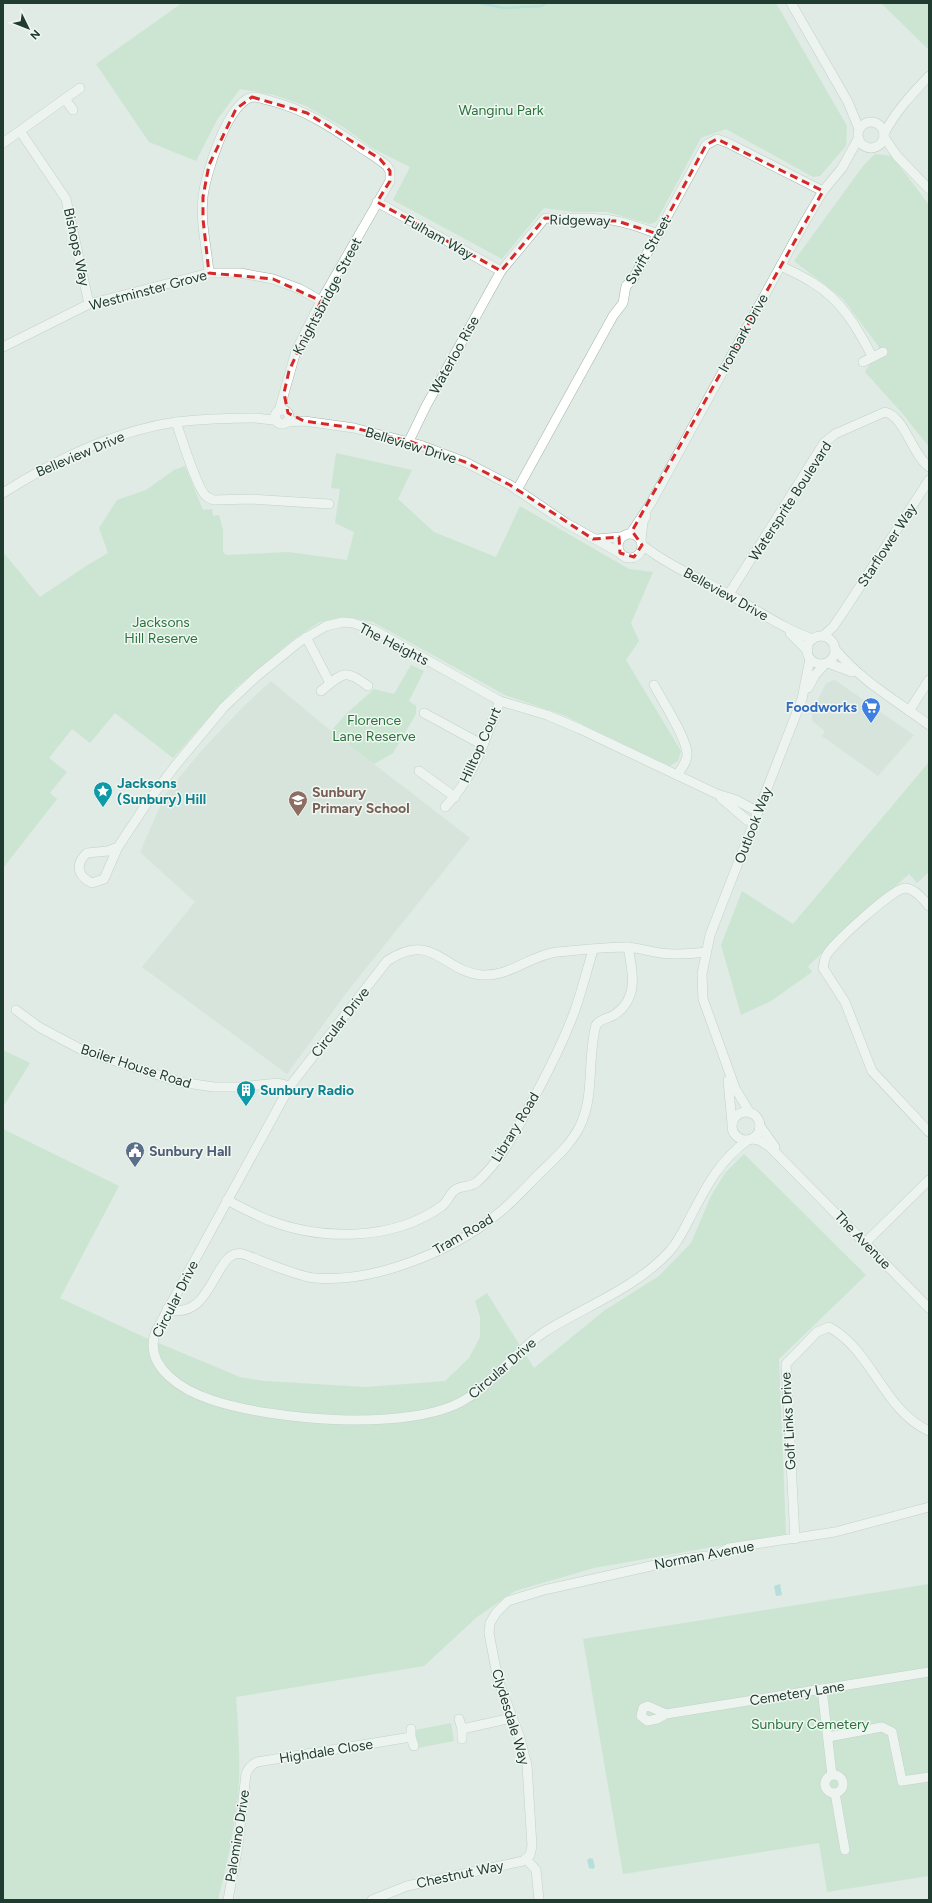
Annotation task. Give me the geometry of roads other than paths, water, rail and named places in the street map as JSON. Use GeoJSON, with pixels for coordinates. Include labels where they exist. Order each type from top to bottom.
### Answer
{"type":"FeatureCollection","features":[{"type":"Feature","properties":{"kind":"street"},"geometry":{"type":"LineString","coordinates":[[791,3],[848,102],[857,114],[874,123],[898,156],[929,189]]}},
{"type":"Feature","properties":{"kind":"street"},"geometry":{"type":"LineString","coordinates":[[877,147],[882,143],[890,121],[929,76]]}},
{"type":"Feature","properties":{"kind":"street"},"geometry":{"type":"LineString","coordinates":[[3,143],[80,88]]}},
{"type":"Feature","properties":{"kind":"street","name":"Knightsbridge Street"},"geometry":{"type":"LineString","coordinates":[[209,273],[203,219],[203,197],[209,165],[227,124],[236,109],[252,97],[285,105],[307,113],[380,159],[390,171],[390,181],[321,301],[296,351],[284,393],[282,415]]}},
{"type":"Feature","properties":{"kind":"street"},"geometry":{"type":"LineString","coordinates":[[66,99],[73,110]]}},
{"type":"Feature","properties":{"kind":"street"},"geometry":{"type":"LineString","coordinates":[[848,102],[859,129],[858,139],[863,146],[867,148],[886,148],[898,156]]}},
{"type":"Feature","properties":{"kind":"street"},"geometry":{"type":"LineString","coordinates":[[859,129],[863,125],[874,123],[903,105]]}},
{"type":"Feature","properties":{"kind":"street","name":"Bishops Way"},"geometry":{"type":"LineString","coordinates":[[20,131],[66,199],[89,304]]}},
{"type":"Feature","properties":{"kind":"street","name":"Swift Street"},"geometry":{"type":"LineString","coordinates":[[517,490],[613,316],[622,303],[626,286],[633,279],[706,145],[717,139],[728,143],[823,191]]}},
{"type":"Feature","properties":{"kind":"street","name":"Ironbark Drive"},"geometry":{"type":"LineString","coordinates":[[631,534],[651,503],[780,266],[823,191],[842,168],[858,139]]}},
{"type":"Feature","properties":{"kind":"street","name":"Ironbark Drive"},"geometry":{"type":"LineString","coordinates":[[842,168],[867,148]]}},
{"type":"Feature","properties":{"kind":"street","name":"Fulham Way"},"geometry":{"type":"LineString","coordinates":[[377,202],[501,271]]}},
{"type":"Feature","properties":{"kind":"street","name":"Ridgeway"},"geometry":{"type":"LineString","coordinates":[[501,271],[545,218],[599,219],[617,221],[658,234]]}},
{"type":"Feature","properties":{"kind":"street"},"geometry":{"type":"LineString","coordinates":[[780,266],[815,283],[832,298],[848,315],[872,356]]}},
{"type":"Feature","properties":{"kind":"street","name":"Waterloo Rise"},"geometry":{"type":"LineString","coordinates":[[409,441],[426,406],[501,271]]}},
{"type":"Feature","properties":{"kind":"street","name":"Westminster Grove"},"geometry":{"type":"LineString","coordinates":[[3,347],[89,304],[209,273],[240,273],[272,279],[300,289],[321,301]]}},
{"type":"Feature","properties":{"kind":"street"},"geometry":{"type":"LineString","coordinates":[[863,362],[872,356],[883,352]]}},
{"type":"Feature","properties":{"kind":"street","name":"Watersprite Boulevard"},"geometry":{"type":"LineString","coordinates":[[729,594],[824,443],[835,434],[885,412],[893,414],[899,421],[912,447],[929,467]]}},
{"type":"Feature","properties":{"kind":"street","name":"Belleview Drive"},"geometry":{"type":"LineString","coordinates":[[3,494],[31,476],[107,440],[144,429],[176,422],[257,418],[282,415],[304,421],[354,428],[409,441],[465,462],[517,490],[566,523],[620,553]]}},
{"type":"Feature","properties":{"kind":"street"},"geometry":{"type":"LineString","coordinates":[[176,422],[190,464],[205,495],[210,498],[214,500],[251,498],[329,504]]}},
{"type":"Feature","properties":{"kind":"street","name":"Starflower Way"},"geometry":{"type":"LineString","coordinates":[[830,642],[833,627],[929,480]]}},
{"type":"Feature","properties":{"kind":"street","name":"Ironbark Drive"},"geometry":{"type":"LineString","coordinates":[[642,543],[643,522],[651,503]]}},
{"type":"Feature","properties":{"kind":"street"},"geometry":{"type":"LineString","coordinates":[[593,539],[608,539],[631,534],[637,536],[642,543],[640,552],[634,557],[627,557],[620,553],[618,543],[621,537]]}},
{"type":"Feature","properties":{"kind":"street","name":"Belleview Drive"},"geometry":{"type":"LineString","coordinates":[[642,543],[668,562],[729,594],[783,627],[798,640],[809,655]]}},
{"type":"Feature","properties":{"kind":"street","name":"Belleview Drive"},"geometry":{"type":"LineString","coordinates":[[634,557],[647,556],[668,562]]}},
{"type":"Feature","properties":{"kind":"street","name":"The Heights"},"geometry":{"type":"LineString","coordinates":[[118,847],[108,852],[87,853],[79,863],[78,868],[82,876],[92,882],[104,879],[118,847],[147,803],[204,730],[257,676],[318,629],[335,623],[348,622],[364,626],[500,701],[562,721],[717,794],[736,800],[758,812]]}},
{"type":"Feature","properties":{"kind":"street","name":"Belleview Drive"},"geometry":{"type":"LineString","coordinates":[[783,627],[813,639]]}},
{"type":"Feature","properties":{"kind":"street"},"geometry":{"type":"LineString","coordinates":[[306,637],[330,684]]}},
{"type":"Feature","properties":{"kind":"street"},"geometry":{"type":"LineString","coordinates":[[865,679],[843,667],[827,663],[818,664],[809,655],[810,642],[813,639],[830,642],[846,662],[865,679],[929,725]]}},
{"type":"Feature","properties":{"kind":"street"},"geometry":{"type":"LineString","coordinates":[[827,663],[835,654],[830,642]]}},
{"type":"Feature","properties":{"kind":"street","name":"Outlook Way"},"geometry":{"type":"LineString","coordinates":[[802,699],[809,655]]}},
{"type":"Feature","properties":{"kind":"street","name":"Outlook Way"},"geometry":{"type":"LineString","coordinates":[[750,1113],[735,1088],[710,1017],[706,952],[710,935],[802,699],[815,675],[827,663]]}},
{"type":"Feature","properties":{"kind":"street"},"geometry":{"type":"LineString","coordinates":[[321,691],[341,675],[349,674],[356,676],[368,686]]}},
{"type":"Feature","properties":{"kind":"street"},"geometry":{"type":"LineString","coordinates":[[909,711],[929,680]]}},
{"type":"Feature","properties":{"kind":"street"},"geometry":{"type":"LineString","coordinates":[[654,685],[674,721],[687,752],[685,762],[678,775]]}},
{"type":"Feature","properties":{"kind":"street","name":"Hilltop Court"},"geometry":{"type":"LineString","coordinates":[[444,807],[455,797],[471,771],[500,701]]}},
{"type":"Feature","properties":{"kind":"street"},"geometry":{"type":"LineString","coordinates":[[424,713],[483,744]]}},
{"type":"Feature","properties":{"kind":"street"},"geometry":{"type":"LineString","coordinates":[[419,771],[455,797]]}},
{"type":"Feature","properties":{"kind":"street","name":"The Heights"},"geometry":{"type":"LineString","coordinates":[[717,794],[747,820],[754,823]]}},
{"type":"Feature","properties":{"kind":"street"},"geometry":{"type":"LineString","coordinates":[[929,906],[913,890],[905,888],[892,893],[857,923],[826,956],[823,968],[845,1002],[872,1072],[929,1132]]}},
{"type":"Feature","properties":{"kind":"street","name":"Circular Drive"},"geometry":{"type":"LineString","coordinates":[[706,952],[673,954],[628,947],[548,954],[499,974],[487,975],[470,973],[437,954],[425,950],[411,950],[396,955],[387,961],[290,1086],[167,1309],[153,1341],[155,1356],[163,1370],[172,1379],[193,1392],[208,1399],[261,1412],[309,1417],[386,1419],[434,1413],[464,1401],[474,1395],[497,1376],[529,1342],[552,1327],[620,1291],[661,1260],[680,1237],[717,1170],[737,1148],[750,1139]]}},
{"type":"Feature","properties":{"kind":"street","name":"Tram Road"},"geometry":{"type":"LineString","coordinates":[[167,1309],[179,1311],[201,1301],[222,1266],[236,1253],[243,1254],[312,1278],[363,1275],[385,1270],[442,1248],[496,1216],[566,1149],[580,1125],[588,1099],[596,1025],[602,1019],[612,1016],[620,1011],[626,1004],[630,995],[633,982],[633,971],[628,947]]}},
{"type":"Feature","properties":{"kind":"street","name":"Library Road"},"geometry":{"type":"LineString","coordinates":[[227,1200],[279,1224],[304,1230],[354,1235],[383,1231],[414,1221],[441,1207],[458,1188],[473,1185],[493,1165],[504,1150],[553,1061],[575,1009],[593,950]]}},
{"type":"Feature","properties":{"kind":"street","name":"Boiler House Road"},"geometry":{"type":"LineString","coordinates":[[16,1010],[43,1029],[84,1051],[180,1082],[199,1086],[225,1087],[278,1082],[290,1086]]}},
{"type":"Feature","properties":{"kind":"street","name":"Outlook Way"},"geometry":{"type":"LineString","coordinates":[[724,1059],[730,1090],[732,1124]]}},
{"type":"Feature","properties":{"kind":"street"},"geometry":{"type":"LineString","coordinates":[[745,1112],[750,1113],[757,1118],[760,1126],[758,1133],[750,1139],[739,1139],[732,1128],[732,1124],[736,1115],[745,1112]]}},
{"type":"Feature","properties":{"kind":"street","name":"The Avenue"},"geometry":{"type":"LineString","coordinates":[[760,1126],[796,1173]]}},
{"type":"Feature","properties":{"kind":"street","name":"The Avenue"},"geometry":{"type":"LineString","coordinates":[[750,1139],[759,1140],[770,1147],[929,1308]]}},
{"type":"Feature","properties":{"kind":"street"},"geometry":{"type":"LineString","coordinates":[[865,1243],[928,1181]]}},
{"type":"Feature","properties":{"kind":"street","name":"Golf Links Drive"},"geometry":{"type":"LineString","coordinates":[[795,1539],[786,1364],[817,1332],[829,1327],[836,1330],[861,1356],[905,1415],[920,1427],[929,1431]]}},
{"type":"Feature","properties":{"kind":"street","name":"Norman Avenue"},"geometry":{"type":"LineString","coordinates":[[490,1623],[496,1613],[508,1601],[544,1590],[682,1559],[715,1555],[729,1548],[835,1532],[929,1507]]}},
{"type":"Feature","properties":{"kind":"street","name":"Clydesdale Way"},"geometry":{"type":"LineString","coordinates":[[490,1623],[489,1633],[498,1680],[527,1765],[532,1846],[530,1855],[526,1859]]}},
{"type":"Feature","properties":{"kind":"street","name":"Cemetery Lane"},"geometry":{"type":"LineString","coordinates":[[666,1714],[929,1672]]}},
{"type":"Feature","properties":{"kind":"street"},"geometry":{"type":"LineString","coordinates":[[822,1689],[832,1775],[841,1778],[843,1784],[840,1790],[835,1792],[844,1850]]}},
{"type":"Feature","properties":{"kind":"street"},"geometry":{"type":"LineString","coordinates":[[462,1729],[512,1718]]}},
{"type":"Feature","properties":{"kind":"street"},"geometry":{"type":"LineString","coordinates":[[459,1719],[462,1729],[462,1739]]}},
{"type":"Feature","properties":{"kind":"street"},"geometry":{"type":"LineString","coordinates":[[828,1737],[882,1727],[888,1729],[892,1732],[902,1781],[929,1777]]}},
{"type":"Feature","properties":{"kind":"street","name":"Highdale Close"},"geometry":{"type":"LineString","coordinates":[[247,1772],[252,1764],[257,1762],[412,1737]]}},
{"type":"Feature","properties":{"kind":"street","name":"Palomino Drive"},"geometry":{"type":"LineString","coordinates":[[228,1900],[239,1838],[247,1772]]}},
{"type":"Feature","properties":{"kind":"street"},"geometry":{"type":"LineString","coordinates":[[526,1859],[536,1870],[539,1900]]}},
{"type":"Feature","properties":{"kind":"street","name":"Chestnut Way"},"geometry":{"type":"LineString","coordinates":[[372,1900],[407,1886],[523,1861],[526,1859]]}},
{"type":"Feature","properties":{"kind":"water"},"geometry":{"type":"Polygon","coordinates":[[[780,1584],[782,1595],[776,1596],[774,1586],[780,1584]]]}},
{"type":"Feature","properties":{"kind":"water"},"geometry":{"type":"Polygon","coordinates":[[[590,1858],[593,1859],[595,1867],[593,1869],[589,1868],[587,1860],[590,1858]]]}},
{"type":"Feature","properties":{"kind":"waterway"},"geometry":{"type":"LineString","coordinates":[[480,3],[504,8],[542,6],[546,3]]}},
{"type":"Feature","properties":{"kind":"place","name":"Foodworks"},"geometry":{"type":"Point","coordinates":[871,724]}},
{"type":"Feature","properties":{"kind":"place","name":"Jacksons (Sunbury) Hill"},"geometry":{"type":"Point","coordinates":[103,808]}},
{"type":"Feature","properties":{"kind":"place","name":"Sunbury Primary School"},"geometry":{"type":"Point","coordinates":[298,817]}},
{"type":"Feature","properties":{"kind":"place","name":"Sunbury Radio"},"geometry":{"type":"Point","coordinates":[246,1107]}},
{"type":"Feature","properties":{"kind":"place","name":"Sunbury Hall"},"geometry":{"type":"Point","coordinates":[135,1168]}},
{"type":"Feature","properties":{"kind":"park label","name":"Wanginu Park"},"geometry":{"type":"Point","coordinates":[501,110]}},
{"type":"Feature","properties":{"kind":"park label","name":"Jacksons Hill Reserve"},"geometry":{"type":"Point","coordinates":[161,630]}},
{"type":"Feature","properties":{"kind":"park label","name":"Florence Lane Reserve"},"geometry":{"type":"Point","coordinates":[374,728]}},
{"type":"Feature","properties":{"kind":"park label","name":"Sunbury Cemetery"},"geometry":{"type":"Point","coordinates":[810,1724]}}]}
